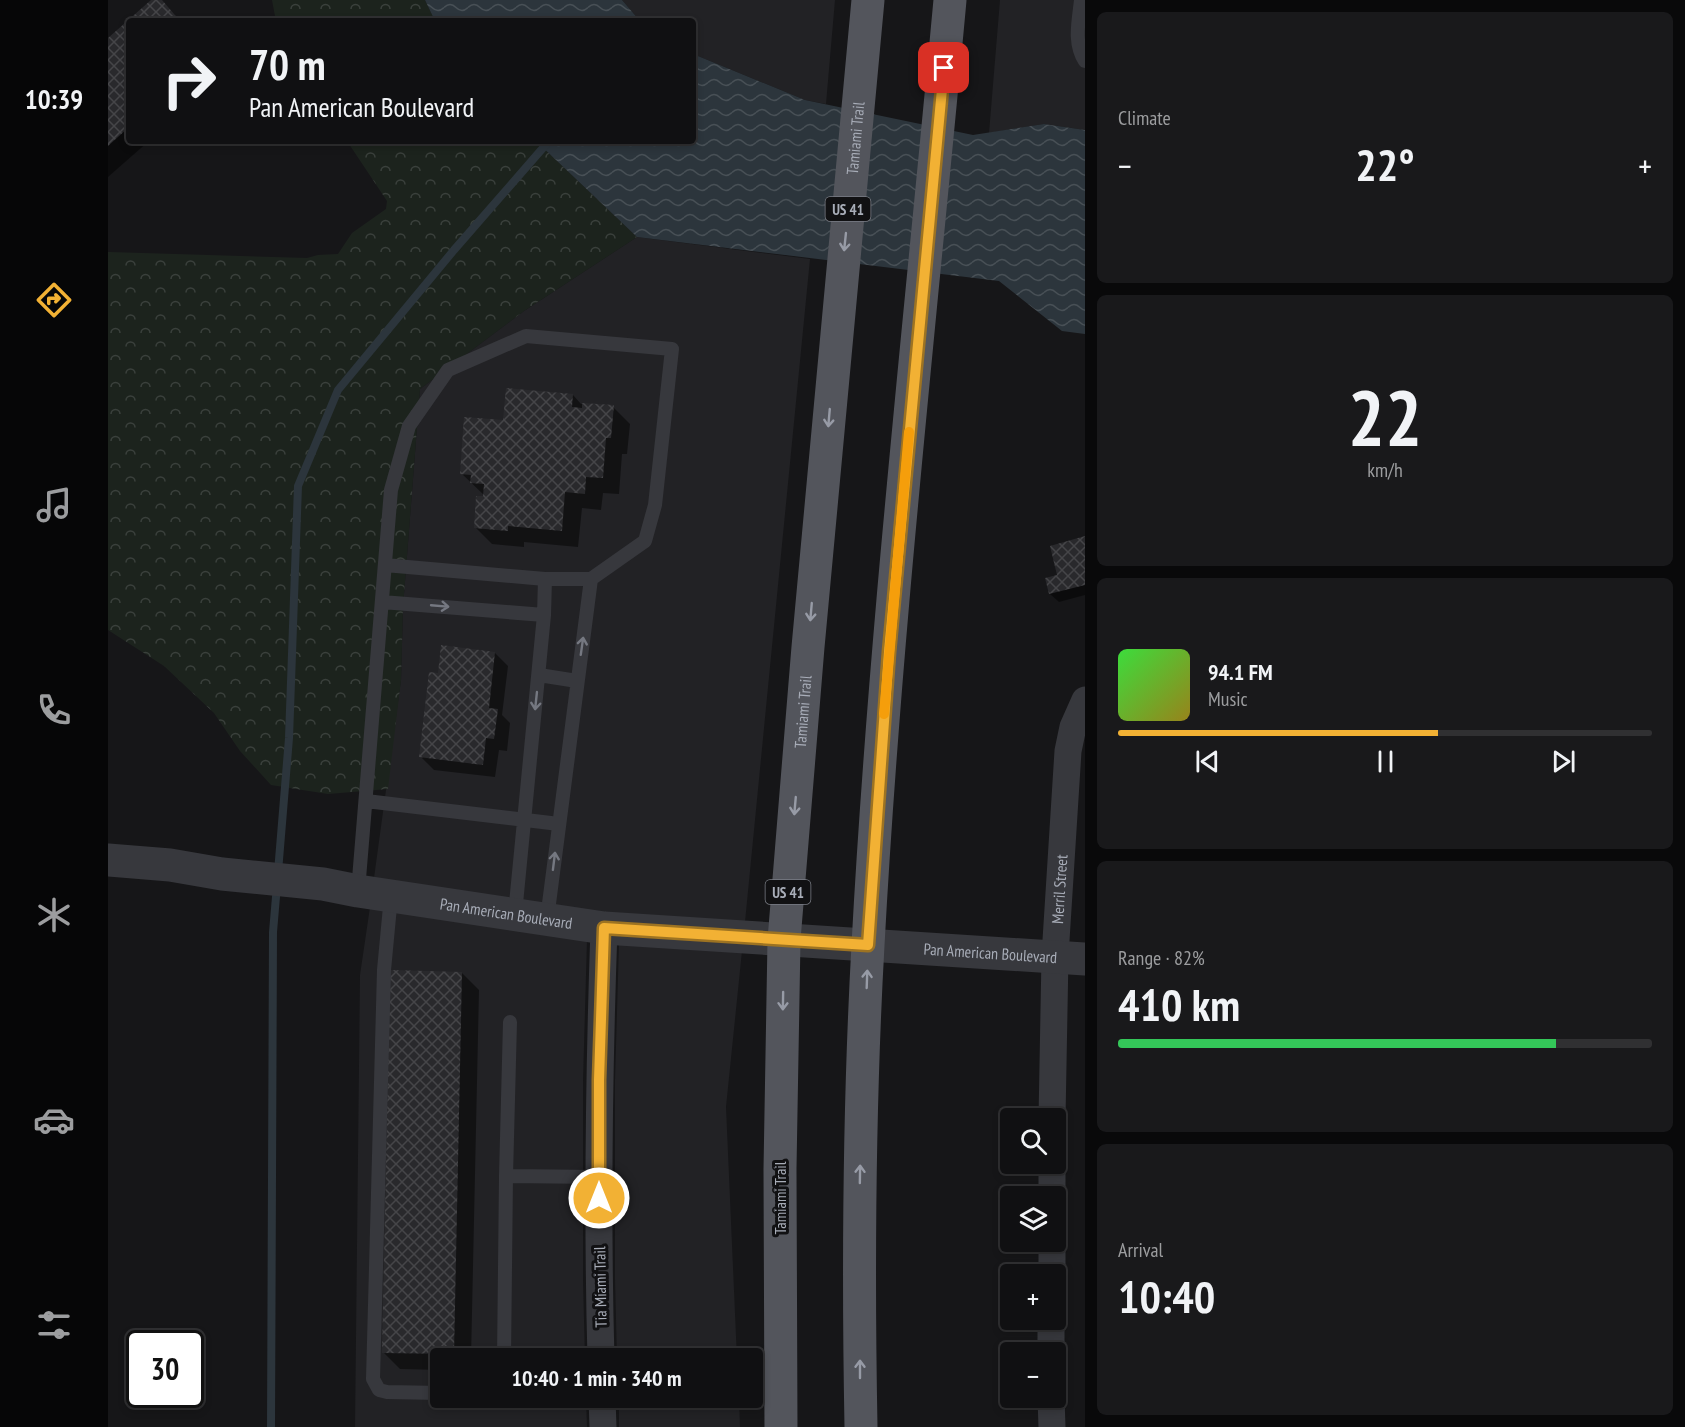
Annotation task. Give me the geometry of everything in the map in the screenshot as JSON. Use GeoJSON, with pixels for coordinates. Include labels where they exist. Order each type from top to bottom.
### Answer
{"type":"FeatureCollection","features":[{"type":"Feature","properties":{"kind":"main road","name":"Tamiami Trail"},"geometry":{"type":"LineString","coordinates":[[781,1427],[780,1181],[784,940],[834,360],[868,0]]}},
{"type":"Feature","properties":{"kind":"main road"},"geometry":{"type":"LineString","coordinates":[[861,1427],[860,1179],[868,945],[889,652],[950,0]]}},
{"type":"Feature","properties":{"kind":"street","name":"Merril Street"},"geometry":{"type":"LineString","coordinates":[[1053,1108],[1070,957],[1068,751],[1073,727],[1085,700]]}},
{"type":"Feature","properties":{"kind":"street","name":"Pan American Boulevard"},"geometry":{"type":"LineString","coordinates":[[108,860],[170,865],[222,874],[323,884],[604,928],[1070,957]]}},
{"type":"Feature","properties":{"kind":"street","name":"Tia Miami Trail"},"geometry":{"type":"LineString","coordinates":[[601,1348],[599,1080],[604,928]]}},
{"type":"Feature","properties":{"kind":"street"},"geometry":{"type":"LineString","coordinates":[[602,1408],[603,1427]]}},
{"type":"Feature","properties":{"kind":"street"},"geometry":{"type":"LineString","coordinates":[[1051,1408],[1052,1427]]}},
{"type":"Feature","properties":{"kind":"lane"},"geometry":{"type":"LineString","coordinates":[[1081,0],[1077,35],[1085,61]]}},
{"type":"Feature","properties":{"kind":"lane"},"geometry":{"type":"LineString","coordinates":[[358,891],[391,490],[409,426],[448,370],[526,336],[672,349],[655,505],[645,541],[591,579],[544,579],[385,565]]}},
{"type":"Feature","properties":{"kind":"lane"},"geometry":{"type":"LineString","coordinates":[[514,914],[544,615],[544,579]]}},
{"type":"Feature","properties":{"kind":"lane"},"geometry":{"type":"LineString","coordinates":[[547,919],[591,579]]}},
{"type":"Feature","properties":{"kind":"lane"},"geometry":{"type":"LineString","coordinates":[[382,602],[544,615]]}},
{"type":"Feature","properties":{"kind":"lane"},"geometry":{"type":"LineString","coordinates":[[538,675],[578,681]]}},
{"type":"Feature","properties":{"kind":"lane"},"geometry":{"type":"LineString","coordinates":[[366,801],[559,824]]}},
{"type":"Feature","properties":{"kind":"lane"},"geometry":{"type":"LineString","coordinates":[[391,896],[384,970],[373,1379],[379,1390],[387,1392],[430,1393]]}},
{"type":"Feature","properties":{"kind":"lane"},"geometry":{"type":"LineString","coordinates":[[504,1348],[510,1022]]}},
{"type":"Feature","properties":{"kind":"lane"},"geometry":{"type":"LineString","coordinates":[[507,1176],[599,1177]]}},
{"type":"Feature","properties":{"kind":"shaded area"},"geometry":{"type":"Polygon","coordinates":[[[622,0],[835,0],[826,104],[805,100],[696,55],[696,18],[637,18],[622,0]]]}},
{"type":"Feature","properties":{"kind":"shaded area"},"geometry":{"type":"Polygon","coordinates":[[[1000,0],[1085,0],[1085,130],[1044,124],[989,133],[1000,0]]]}},
{"type":"Feature","properties":{"kind":"shaded area"},"geometry":{"type":"Polygon","coordinates":[[[637,237],[810,259],[745,922],[605,913],[374,878],[401,680],[403,607],[420,389],[524,311],[637,237]]]}},
{"type":"Feature","properties":{"kind":"shaded area"},"geometry":{"type":"Polygon","coordinates":[[[370,907],[587,940],[583,1081],[585,1348],[430,1348],[430,1408],[586,1408],[587,1427],[355,1427],[360,975],[370,907]]]}},
{"type":"Feature","properties":{"kind":"shaded area"},"geometry":{"type":"Polygon","coordinates":[[[619,943],[742,951],[726,1107],[737,1348],[617,1348],[615,1080],[619,943]]]}},
{"type":"Feature","properties":{"kind":"shaded area"},"geometry":{"type":"Polygon","coordinates":[[[619,1408],[739,1408],[740,1427],[619,1427],[619,1408]]]}},
{"type":"Feature","properties":{"kind":"green space"},"geometry":{"type":"Polygon","coordinates":[[[272,0],[425,0],[434,18],[275,18],[272,0]]]}},
{"type":"Feature","properties":{"kind":"green space"},"geometry":{"type":"Polygon","coordinates":[[[349,144],[539,144],[637,237],[524,311],[420,389],[403,607],[401,680],[388,789],[328,794],[271,785],[240,751],[214,713],[164,666],[108,630],[108,252],[307,258],[338,254],[352,233],[386,209],[387,201],[349,144]]]}},
{"type":"Feature","properties":{"kind":"water"},"geometry":{"type":"Polygon","coordinates":[[[425,0],[622,0],[637,18],[434,18],[425,0]]]}},
{"type":"Feature","properties":{"kind":"water"},"geometry":{"type":"Polygon","coordinates":[[[696,55],[805,100],[973,135],[1044,124],[1085,130],[1085,334],[1062,331],[999,281],[637,237],[539,144],[696,144],[696,55]]]}},
{"type":"Feature","properties":{"kind":"building"},"geometry":{"type":"Polygon","coordinates":[[[151,0],[162,0],[177,18],[131,18],[151,0]]]}},
{"type":"Feature","properties":{"kind":"building"},"geometry":{"type":"Polygon","coordinates":[[[126,22],[126,130],[108,146],[108,38],[126,22]]]}},
{"type":"Feature","properties":{"kind":"building"},"geometry":{"type":"Polygon","coordinates":[[[506,388],[573,394],[572,407],[582,408],[582,403],[614,405],[611,438],[606,438],[603,478],[586,477],[585,494],[565,492],[562,531],[508,526],[508,531],[474,528],[476,496],[483,496],[484,484],[470,483],[471,475],[460,474],[464,417],[503,420],[506,388]]]}},
{"type":"Feature","properties":{"kind":"building"},"geometry":{"type":"Polygon","coordinates":[[[1085,536],[1085,585],[1049,594],[1045,578],[1057,575],[1050,546],[1085,536]]]}},
{"type":"Feature","properties":{"kind":"building"},"geometry":{"type":"Polygon","coordinates":[[[441,645],[495,652],[489,708],[498,709],[494,739],[486,738],[483,765],[419,757],[429,672],[438,673],[441,645]]]}},
{"type":"Feature","properties":{"kind":"building"},"geometry":{"type":"Polygon","coordinates":[[[390,970],[462,972],[454,1348],[430,1348],[430,1354],[382,1353],[390,970]]]}},
{"type":"Feature","properties":{"kind":"waterway"},"geometry":{"type":"LineString","coordinates":[[278,872],[289,738],[298,486],[338,390],[454,250],[546,144]]}},
{"type":"Feature","properties":{"kind":"waterway"},"geometry":{"type":"LineString","coordinates":[[271,1427],[273,932],[277,885]]}},
{"type":"Feature","properties":{"kind":"slow traffic"},"geometry":{"type":"LineString","coordinates":[[884,714],[909,432]]}},
{"type":"Feature","properties":{"kind":"route"},"geometry":{"type":"LineString","coordinates":[[599,1198],[599,1080],[604,928],[868,945],[889,652],[944,68]]}}]}
